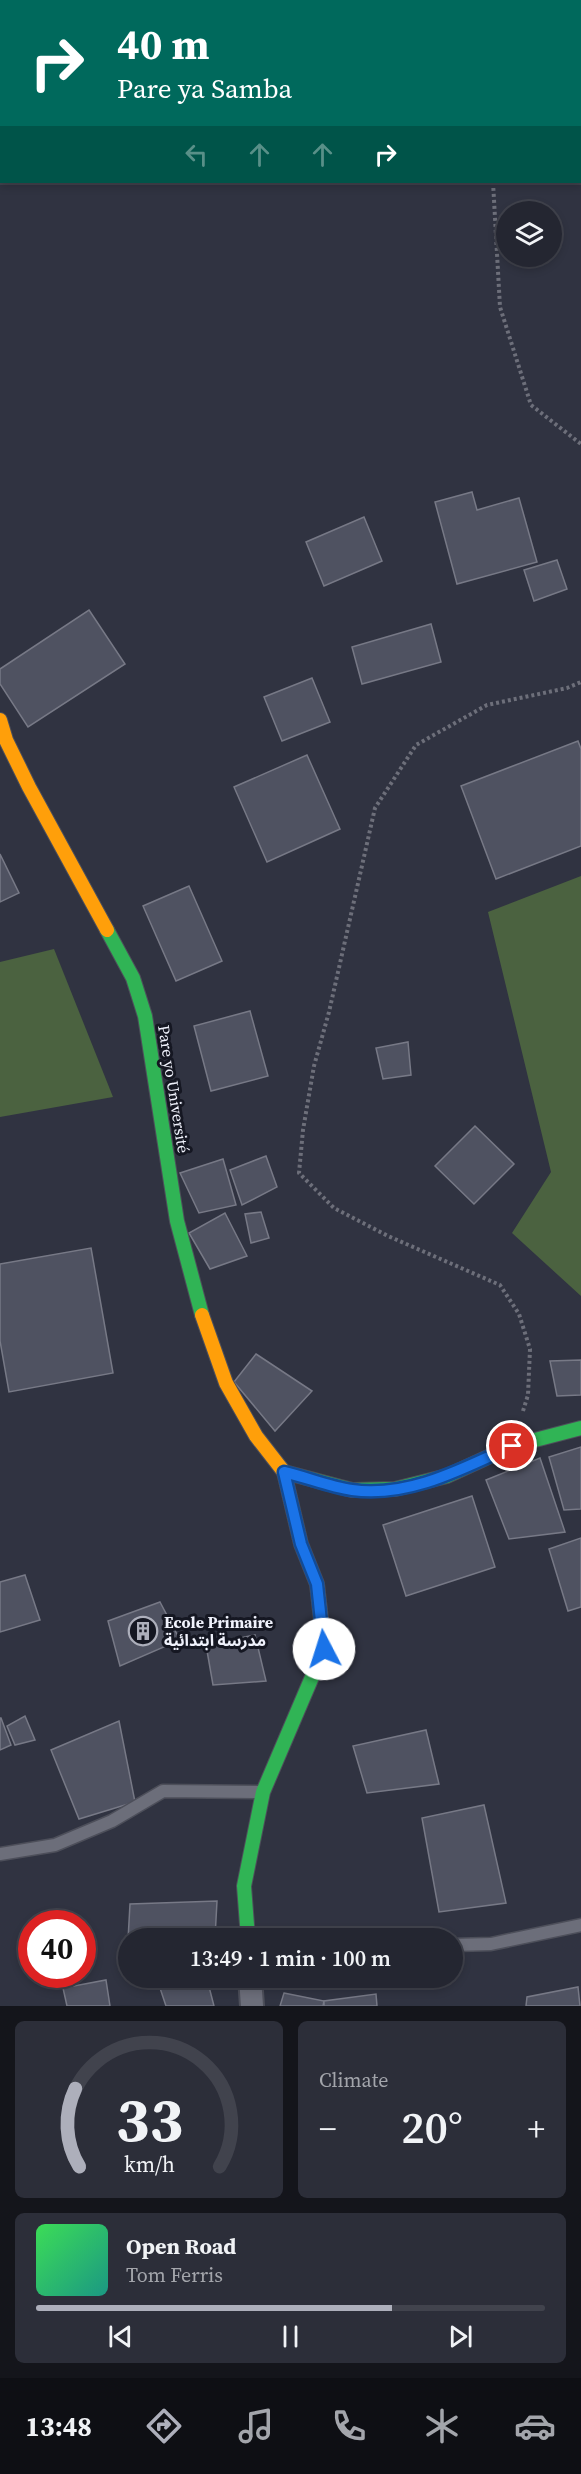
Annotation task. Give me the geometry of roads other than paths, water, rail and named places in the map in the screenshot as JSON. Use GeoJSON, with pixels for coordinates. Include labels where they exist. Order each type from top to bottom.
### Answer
{"type":"FeatureCollection","features":[{"type":"Feature","properties":{"kind":"main road","name":"Pare yo Université"},"geometry":{"type":"LineString","coordinates":[[0,720],[6,740],[29,788],[133,978],[145,1016],[177,1221],[198,1303],[226,1383],[256,1436],[284,1472]]}},
{"type":"Feature","properties":{"kind":"main road"},"geometry":{"type":"LineString","coordinates":[[247,1928],[244,1886],[263,1792],[324,1649],[317,1584],[301,1544],[284,1472],[352,1490],[395,1490],[447,1476],[512,1446],[581,1428]]}},
{"type":"Feature","properties":{"kind":"street"},"geometry":{"type":"LineString","coordinates":[[251,1988],[252,2006]]}},
{"type":"Feature","properties":{"kind":"lane"},"geometry":{"type":"LineString","coordinates":[[0,1854],[55,1845],[112,1821],[163,1791],[263,1792]]}},
{"type":"Feature","properties":{"kind":"lane"},"geometry":{"type":"LineString","coordinates":[[463,1945],[491,1944],[581,1925]]}},
{"type":"Feature","properties":{"kind":"place","name":"Ecole Primaire مدرسة ابتدائية"},"geometry":{"type":"Point","coordinates":[143,1631]}}]}
